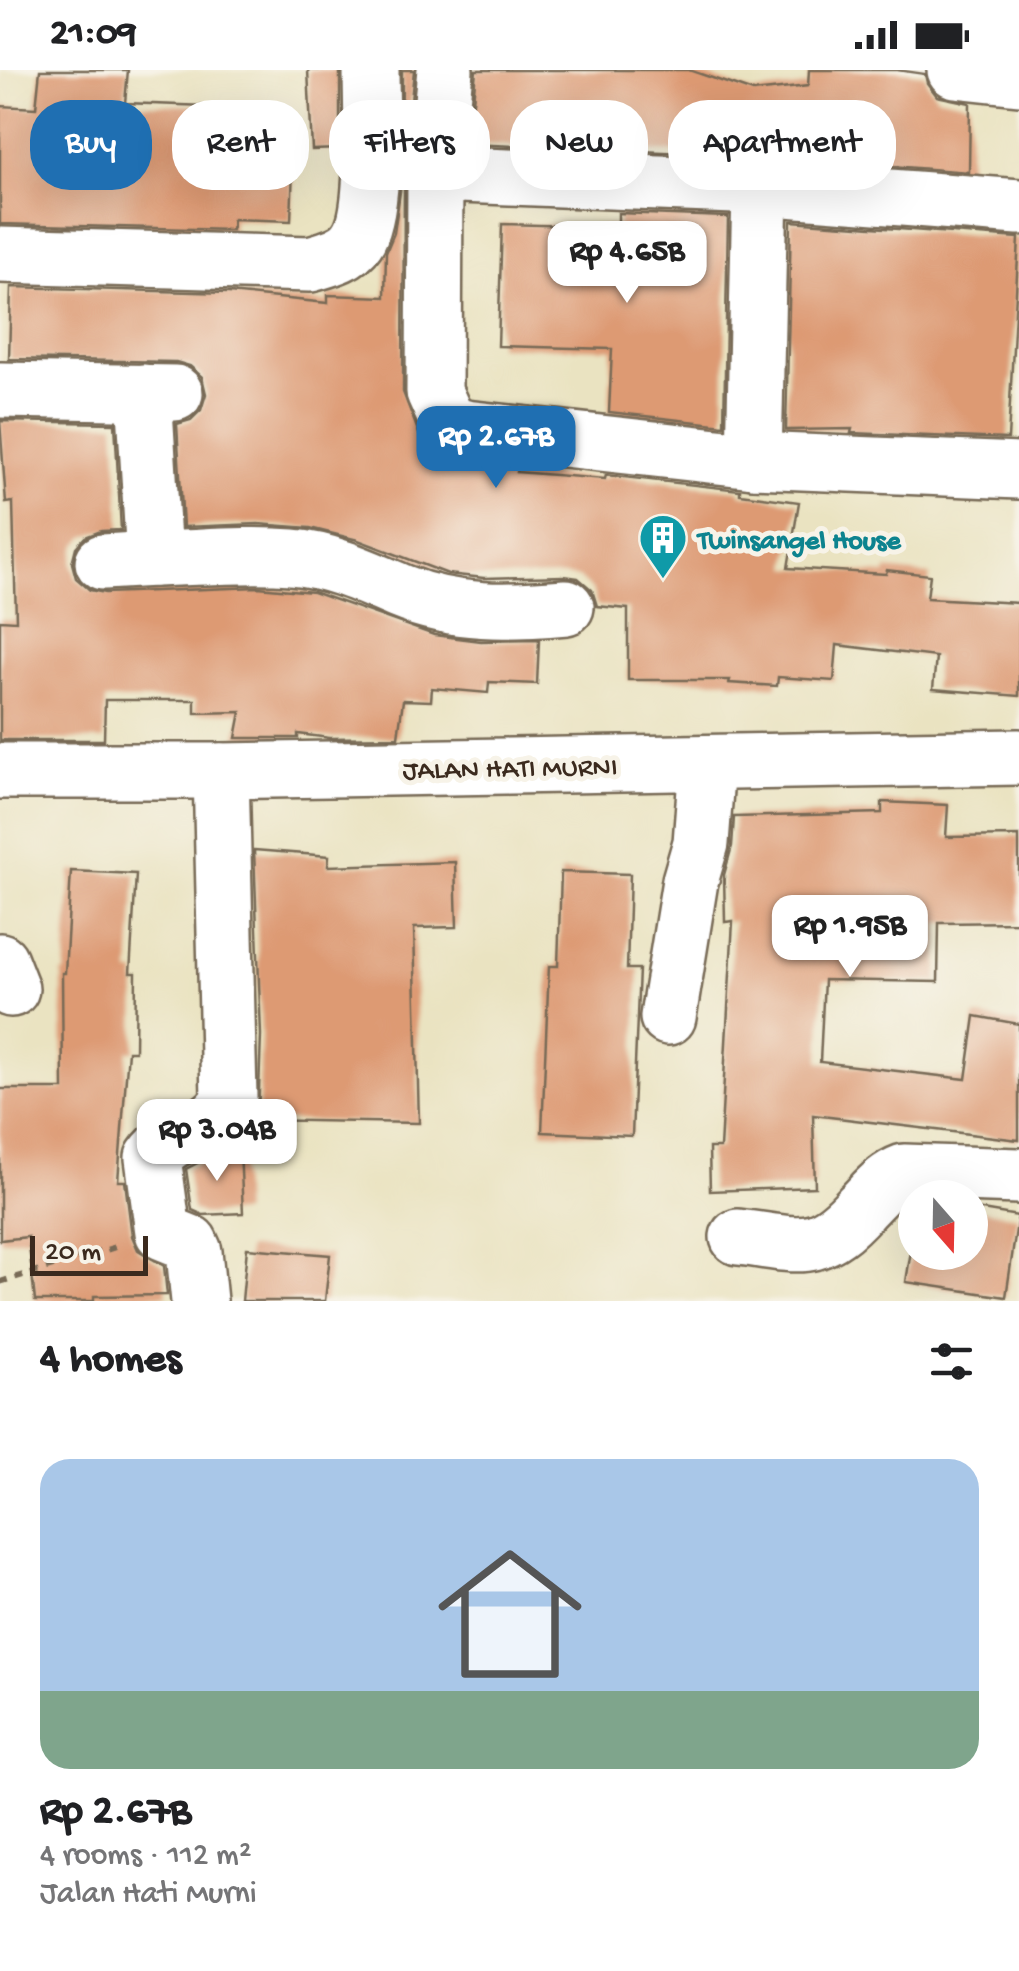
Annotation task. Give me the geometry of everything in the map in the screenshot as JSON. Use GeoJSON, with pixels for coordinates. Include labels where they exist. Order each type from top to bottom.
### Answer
{"type":"FeatureCollection","features":[{"type":"Feature","properties":{"kind":"street"},"geometry":{"type":"LineString","coordinates":[[0,255],[310,264],[340,255],[357,241],[364,226],[369,195],[371,70]]}},
{"type":"Feature","properties":{"kind":"street"},"geometry":{"type":"LineString","coordinates":[[442,100],[445,70]]}},
{"type":"Feature","properties":{"kind":"street"},"geometry":{"type":"LineString","coordinates":[[955,70],[1018,83]]}},
{"type":"Feature","properties":{"kind":"street"},"geometry":{"type":"LineString","coordinates":[[490,176],[668,183]]}},
{"type":"Feature","properties":{"kind":"street"},"geometry":{"type":"LineString","coordinates":[[435,190],[434,392],[448,423],[754,460],[1019,471]]}},
{"type":"Feature","properties":{"kind":"street"},"geometry":{"type":"LineString","coordinates":[[754,460],[760,190]]}},
{"type":"Feature","properties":{"kind":"street"},"geometry":{"type":"LineString","coordinates":[[799,190],[1019,207]]}},
{"type":"Feature","properties":{"kind":"street"},"geometry":{"type":"LineString","coordinates":[[0,390],[160,393],[129,560],[294,557],[371,577],[402,592],[468,608],[508,612],[566,608]]}},
{"type":"Feature","properties":{"kind":"street","name":"JALAN HATI MURNI"},"geometry":{"type":"LineString","coordinates":[[2,778],[1019,757]]}},
{"type":"Feature","properties":{"kind":"street"},"geometry":{"type":"LineString","coordinates":[[668,1017],[688,891],[702,842],[706,762]]}},
{"type":"Feature","properties":{"kind":"street"},"geometry":{"type":"LineString","coordinates":[[199,1301],[190,1243],[163,1232],[153,1158],[171,1140],[217,1118],[229,1098],[221,771]]}},
{"type":"Feature","properties":{"kind":"street"},"geometry":{"type":"LineString","coordinates":[[738,1237],[801,1245],[838,1234],[888,1178],[904,1172],[1019,1176]]}},
{"type":"Feature","properties":{"kind":"path"},"geometry":{"type":"LineString","coordinates":[[0,1282],[163,1232]]}},
{"type":"Feature","properties":{"kind":"building"},"geometry":{"type":"Polygon","coordinates":[[[40,70],[128,70],[125,100],[37,100],[40,70]]]}},
{"type":"Feature","properties":{"kind":"building"},"geometry":{"type":"Polygon","coordinates":[[[308,70],[340,70],[340,100],[329,100],[329,149],[312,150],[308,70]]]}},
{"type":"Feature","properties":{"kind":"building"},"geometry":{"type":"Polygon","coordinates":[[[402,70],[414,70],[411,100],[402,100],[402,70]]]}},
{"type":"Feature","properties":{"kind":"building"},"geometry":{"type":"Polygon","coordinates":[[[476,70],[689,70],[753,92],[808,86],[809,70],[897,70],[925,74],[937,96],[970,103],[969,172],[896,166],[896,100],[668,100],[668,152],[648,151],[648,100],[510,100],[510,146],[490,145],[490,100],[473,100],[476,70]]]}},
{"type":"Feature","properties":{"kind":"building"},"geometry":{"type":"Polygon","coordinates":[[[152,104],[172,105],[172,190],[292,190],[291,221],[233,219],[232,230],[0,224],[0,106],[30,108],[30,190],[152,190],[152,104]]]}},
{"type":"Feature","properties":{"kind":"building"},"geometry":{"type":"Polygon","coordinates":[[[400,190],[404,190],[403,392],[420,436],[430,448],[431,459],[518,468],[517,472],[605,479],[606,475],[740,490],[740,494],[799,502],[788,568],[930,575],[927,598],[1019,603],[1019,696],[933,689],[936,657],[837,645],[834,681],[778,677],[777,686],[729,683],[730,680],[628,680],[628,609],[597,606],[592,590],[578,578],[448,574],[358,540],[310,528],[258,524],[183,527],[177,424],[191,420],[201,410],[206,394],[202,377],[190,366],[176,362],[9,359],[11,287],[229,293],[328,303],[328,295],[385,297],[386,252],[394,233],[400,190]]]}},
{"type":"Feature","properties":{"kind":"building"},"geometry":{"type":"Polygon","coordinates":[[[618,213],[728,217],[724,425],[609,412],[612,349],[498,346],[502,224],[618,227],[618,213]]]}},
{"type":"Feature","properties":{"kind":"building"},"geometry":{"type":"Polygon","coordinates":[[[791,221],[1019,238],[1008,439],[851,433],[852,429],[786,430],[791,221]]]}},
{"type":"Feature","properties":{"kind":"building"},"geometry":{"type":"Polygon","coordinates":[[[0,421],[115,423],[121,530],[85,537],[76,547],[72,563],[76,578],[90,590],[105,593],[258,587],[313,592],[434,635],[481,641],[539,640],[537,684],[489,682],[488,693],[432,688],[431,701],[403,700],[398,737],[330,738],[298,734],[298,738],[236,738],[241,712],[195,713],[195,700],[105,700],[104,740],[0,740],[0,620],[16,621],[13,502],[6,503],[0,421]]]}},
{"type":"Feature","properties":{"kind":"building"},"geometry":{"type":"Polygon","coordinates":[[[882,802],[948,805],[946,837],[1019,836],[1019,922],[939,923],[938,982],[824,980],[820,1062],[966,1079],[975,1016],[1019,1024],[1019,1140],[813,1115],[815,1187],[710,1191],[709,1148],[720,1148],[733,921],[725,922],[724,875],[734,817],[882,813],[882,802]]]}},
{"type":"Feature","properties":{"kind":"building"},"geometry":{"type":"Polygon","coordinates":[[[254,850],[329,856],[328,866],[455,862],[457,927],[414,928],[419,1123],[258,1120],[261,1035],[254,850]]]}},
{"type":"Feature","properties":{"kind":"building"},"geometry":{"type":"Polygon","coordinates":[[[71,871],[136,874],[130,973],[136,973],[135,1051],[128,1051],[118,1181],[125,1181],[132,1236],[138,1250],[164,1266],[167,1295],[35,1301],[28,1237],[0,1240],[0,1089],[63,1089],[62,973],[71,871]]]}},
{"type":"Feature","properties":{"kind":"building"},"geometry":{"type":"Polygon","coordinates":[[[561,872],[630,874],[627,969],[639,969],[632,1136],[542,1132],[549,966],[558,966],[561,872]]]}},
{"type":"Feature","properties":{"kind":"building"},"geometry":{"type":"Polygon","coordinates":[[[223,1150],[240,1150],[243,1213],[203,1215],[192,1210],[186,1169],[223,1150]]]}},
{"type":"Feature","properties":{"kind":"building"},"geometry":{"type":"Polygon","coordinates":[[[988,1211],[1018,1216],[1006,1297],[906,1282],[908,1270],[988,1270],[988,1211]]]}},
{"type":"Feature","properties":{"kind":"building"},"geometry":{"type":"Polygon","coordinates":[[[247,1248],[330,1255],[325,1301],[242,1301],[247,1248]]]}},
{"type":"Feature","properties":{"kind":"place","name":"Twinsangel House"},"geometry":{"type":"Point","coordinates":[663,580]}}]}
